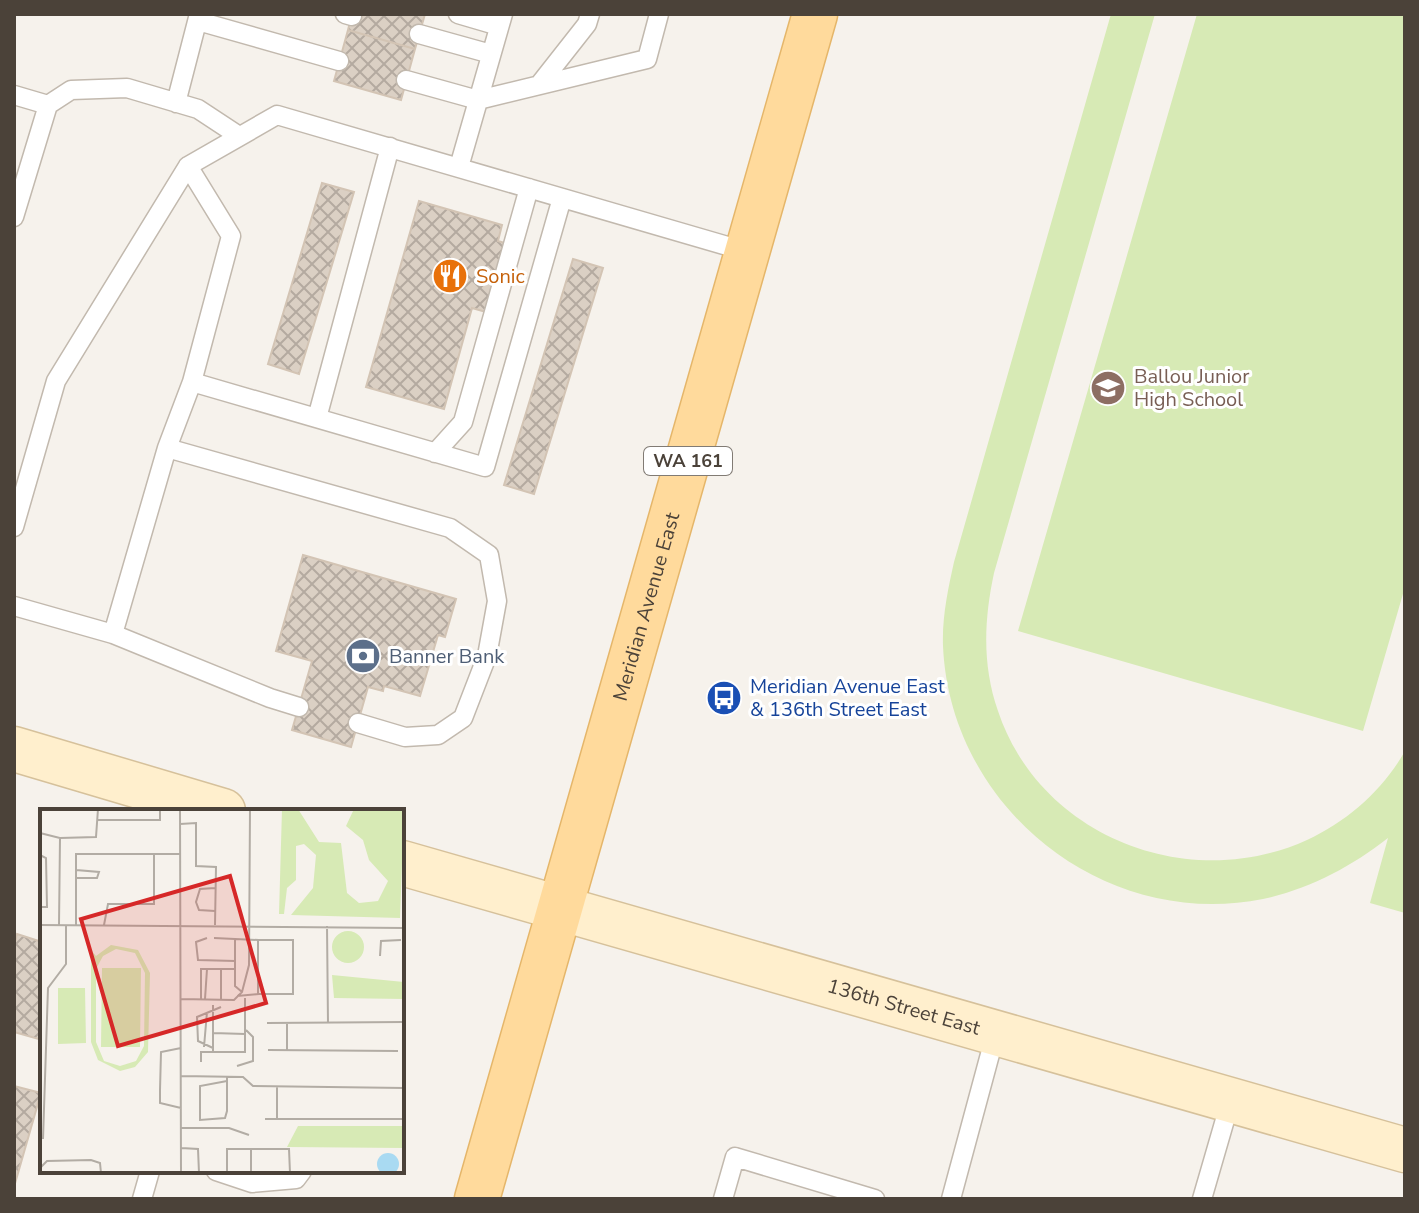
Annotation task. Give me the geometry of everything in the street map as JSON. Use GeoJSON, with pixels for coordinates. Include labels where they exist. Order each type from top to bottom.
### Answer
{"type":"FeatureCollection","features":[{"type":"Feature","properties":{"kind":"main road","name":"Meridian Avenue East"},"geometry":{"type":"LineString","coordinates":[[477,1199],[815,14]]}},
{"type":"Feature","properties":{"kind":"street"},"geometry":{"type":"LineString","coordinates":[[14,749],[216,809]]}},
{"type":"Feature","properties":{"kind":"street","name":"136th Street East"},"geometry":{"type":"LineString","coordinates":[[404,864],[1405,1150]]}},
{"type":"Feature","properties":{"kind":"lane"},"geometry":{"type":"LineString","coordinates":[[458,14],[501,20],[459,167]]}},
{"type":"Feature","properties":{"kind":"lane"},"geometry":{"type":"LineString","coordinates":[[539,85],[587,24],[590,14]]}},
{"type":"Feature","properties":{"kind":"lane"},"geometry":{"type":"LineString","coordinates":[[406,80],[478,100],[647,59],[659,14]]}},
{"type":"Feature","properties":{"kind":"lane"},"geometry":{"type":"LineString","coordinates":[[176,103],[198,18],[339,61]]}},
{"type":"Feature","properties":{"kind":"lane"},"geometry":{"type":"LineString","coordinates":[[419,34],[491,54]]}},
{"type":"Feature","properties":{"kind":"lane"},"geometry":{"type":"LineString","coordinates":[[14,217],[48,105],[71,90],[127,88],[198,109],[239,136]]}},
{"type":"Feature","properties":{"kind":"lane"},"geometry":{"type":"LineString","coordinates":[[14,95],[48,105]]}},
{"type":"Feature","properties":{"kind":"lane"},"geometry":{"type":"LineString","coordinates":[[14,527],[56,381],[188,166],[277,115],[748,252]]}},
{"type":"Feature","properties":{"kind":"lane"},"geometry":{"type":"LineString","coordinates":[[317,418],[390,147]]}},
{"type":"Feature","properties":{"kind":"lane"},"geometry":{"type":"LineString","coordinates":[[113,634],[167,448],[192,382],[231,236],[188,166]]}},
{"type":"Feature","properties":{"kind":"lane"},"geometry":{"type":"LineString","coordinates":[[435,453],[463,422],[529,188]]}},
{"type":"Feature","properties":{"kind":"lane"},"geometry":{"type":"LineString","coordinates":[[192,382],[485,467],[562,198]]}},
{"type":"Feature","properties":{"kind":"lane"},"geometry":{"type":"LineString","coordinates":[[167,448],[450,528],[489,555],[497,601],[487,656],[463,718],[438,735],[405,737],[358,723]]}},
{"type":"Feature","properties":{"kind":"lane"},"geometry":{"type":"LineString","coordinates":[[14,606],[113,634],[299,707]]}},
{"type":"Feature","properties":{"kind":"lane"},"geometry":{"type":"LineString","coordinates":[[951,1199],[996,1032]]}},
{"type":"Feature","properties":{"kind":"lane"},"geometry":{"type":"LineString","coordinates":[[1202,1199],[1231,1099]]}},
{"type":"Feature","properties":{"kind":"lane"},"geometry":{"type":"LineString","coordinates":[[723,1199],[735,1157],[875,1199]]}},
{"type":"Feature","properties":{"kind":"lane"},"geometry":{"type":"LineString","coordinates":[[142,1199],[149,1173]]}},
{"type":"Feature","properties":{"kind":"lane"},"geometry":{"type":"LineString","coordinates":[[222,1173],[252,1183],[296,1179],[300,1173]]}},
{"type":"Feature","properties":{"kind":"green space"},"geometry":{"type":"Polygon","coordinates":[[[1111,14],[1155,14],[994,573],[986,642],[989,677],[998,711],[1018,755],[1047,792],[1083,821],[1124,843],[1168,856],[1215,860],[1262,855],[1307,840],[1337,824],[1363,803],[1386,779],[1405,751],[1405,913],[1370,903],[1388,838],[1329,876],[1263,899],[1204,904],[1146,896],[1093,875],[1046,845],[1005,805],[973,758],[952,704],[943,635],[954,562],[1111,14]]]}},
{"type":"Feature","properties":{"kind":"green space"},"geometry":{"type":"Polygon","coordinates":[[[1197,14],[1405,14],[1405,587],[1363,731],[1018,631],[1197,14]]]}},
{"type":"Feature","properties":{"kind":"building"},"geometry":{"type":"Polygon","coordinates":[[[352,14],[425,14],[415,49],[348,30],[352,14]]]}},
{"type":"Feature","properties":{"kind":"building"},"geometry":{"type":"Polygon","coordinates":[[[348,30],[415,49],[401,100],[334,81],[348,30]]]}},
{"type":"Feature","properties":{"kind":"building"},"geometry":{"type":"Polygon","coordinates":[[[322,183],[354,192],[299,374],[268,364],[322,183]]]}},
{"type":"Feature","properties":{"kind":"building","name":"Sonic"},"geometry":{"type":"Polygon","coordinates":[[[419,201],[502,225],[498,241],[512,245],[493,314],[472,308],[444,409],[366,387],[419,201]]]}},
{"type":"Feature","properties":{"kind":"building"},"geometry":{"type":"Polygon","coordinates":[[[573,259],[603,268],[534,494],[504,485],[573,259]]]}},
{"type":"Feature","properties":{"kind":"building","name":"Banner Bank"},"geometry":{"type":"Polygon","coordinates":[[[303,555],[456,599],[445,637],[438,635],[420,696],[384,686],[383,691],[368,687],[351,747],[292,730],[312,661],[276,651],[303,555]]]}},
{"type":"Feature","properties":{"kind":"building"},"geometry":{"type":"Polygon","coordinates":[[[17,934],[40,941],[40,1039],[14,1032],[14,946],[17,934]]]}},
{"type":"Feature","properties":{"kind":"building"},"geometry":{"type":"Polygon","coordinates":[[[14,1086],[40,1093],[40,1096],[14,1187],[14,1086]]]}},
{"type":"Feature","properties":{"kind":"place","name":"Sonic"},"geometry":{"type":"Point","coordinates":[450,276]}},
{"type":"Feature","properties":{"kind":"place","name":"Ballou Junior High School"},"geometry":{"type":"Point","coordinates":[1108,388]}},
{"type":"Feature","properties":{"kind":"place","name":"Banner Bank"},"geometry":{"type":"Point","coordinates":[363,656]}},
{"type":"Feature","properties":{"kind":"place","name":"Meridian Avenue East & 136th Street East"},"geometry":{"type":"Point","coordinates":[724,698]}}]}
